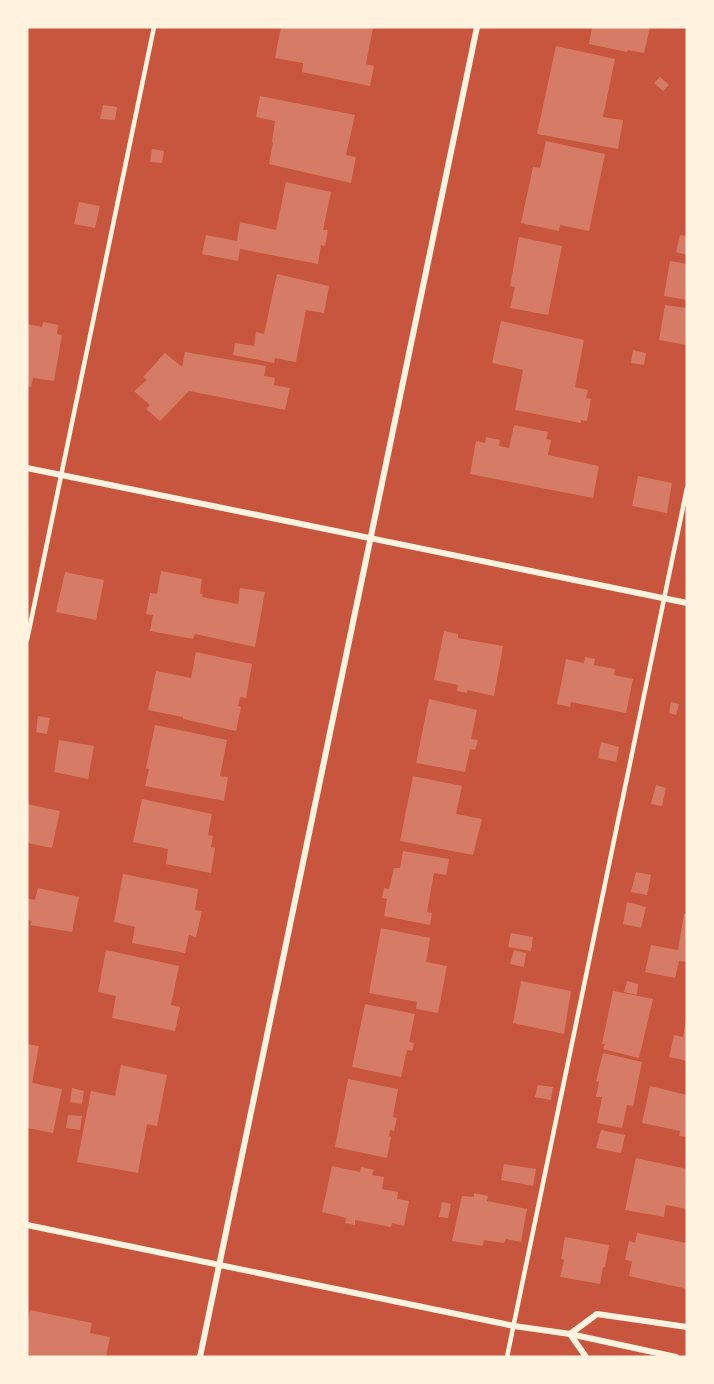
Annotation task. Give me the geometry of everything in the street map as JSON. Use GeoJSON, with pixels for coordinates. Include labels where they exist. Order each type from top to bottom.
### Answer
{"type":"FeatureCollection","features":[{"type":"Feature","properties":{"kind":"street"},"geometry":{"type":"LineString","coordinates":[[200,1357],[477,27]]}},
{"type":"Feature","properties":{"kind":"street"},"geometry":{"type":"LineString","coordinates":[[27,468],[687,603]]}},
{"type":"Feature","properties":{"kind":"street"},"geometry":{"type":"LineString","coordinates":[[27,1226],[676,1357]]}},
{"type":"Feature","properties":{"kind":"street"},"geometry":{"type":"LineString","coordinates":[[570,1334],[597,1314],[687,1327]]}},
{"type":"Feature","properties":{"kind":"street"},"geometry":{"type":"LineString","coordinates":[[570,1334],[586,1357]]}},
{"type":"Feature","properties":{"kind":"lane"},"geometry":{"type":"LineString","coordinates":[[27,640],[154,27]]}},
{"type":"Feature","properties":{"kind":"lane"},"geometry":{"type":"LineString","coordinates":[[507,1357],[687,488]]}},
{"type":"Feature","properties":{"kind":"building"},"geometry":{"type":"Polygon","coordinates":[[[281,27],[373,27],[366,64],[374,66],[370,86],[302,72],[303,63],[275,58],[281,27]]]}},
{"type":"Feature","properties":{"kind":"building"},"geometry":{"type":"Polygon","coordinates":[[[592,27],[650,27],[644,53],[589,44],[592,27]]]}},
{"type":"Feature","properties":{"kind":"building"},"geometry":{"type":"Polygon","coordinates":[[[556,46],[615,59],[603,117],[623,120],[618,149],[537,134],[556,46]]]}},
{"type":"Feature","properties":{"kind":"building"},"geometry":{"type":"Polygon","coordinates":[[[660,77],[669,85],[663,91],[654,83],[660,77]]]}},
{"type":"Feature","properties":{"kind":"building"},"geometry":{"type":"Polygon","coordinates":[[[260,96],[355,115],[346,155],[356,157],[351,183],[269,164],[275,121],[256,117],[260,96]]]}},
{"type":"Feature","properties":{"kind":"building"},"geometry":{"type":"Polygon","coordinates":[[[103,105],[117,107],[115,120],[100,119],[103,105]]]}},
{"type":"Feature","properties":{"kind":"building"},"geometry":{"type":"Polygon","coordinates":[[[546,141],[605,154],[589,231],[560,225],[559,231],[521,223],[533,167],[540,168],[546,141]]]}},
{"type":"Feature","properties":{"kind":"building"},"geometry":{"type":"Polygon","coordinates":[[[152,149],[164,151],[162,163],[150,162],[152,149]]]}},
{"type":"Feature","properties":{"kind":"building"},"geometry":{"type":"Polygon","coordinates":[[[286,182],[331,192],[323,230],[328,230],[325,246],[321,245],[318,264],[240,249],[238,261],[202,254],[206,235],[237,241],[240,222],[276,230],[286,182]]]}},
{"type":"Feature","properties":{"kind":"building"},"geometry":{"type":"Polygon","coordinates":[[[79,202],[100,206],[95,228],[74,224],[79,202]]]}},
{"type":"Feature","properties":{"kind":"building"},"geometry":{"type":"Polygon","coordinates":[[[680,235],[687,236],[687,255],[676,252],[680,235]]]}},
{"type":"Feature","properties":{"kind":"building"},"geometry":{"type":"Polygon","coordinates":[[[519,237],[562,246],[548,315],[510,308],[515,287],[510,286],[519,237]]]}},
{"type":"Feature","properties":{"kind":"building"},"geometry":{"type":"Polygon","coordinates":[[[670,261],[687,264],[687,300],[664,296],[670,261]]]}},
{"type":"Feature","properties":{"kind":"building"},"geometry":{"type":"Polygon","coordinates":[[[277,274],[329,286],[324,313],[306,310],[296,362],[275,358],[274,363],[233,355],[235,343],[254,346],[256,332],[264,334],[277,274]]]}},
{"type":"Feature","properties":{"kind":"building"},"geometry":{"type":"Polygon","coordinates":[[[665,305],[687,308],[687,345],[659,340],[665,305]]]}},
{"type":"Feature","properties":{"kind":"building"},"geometry":{"type":"Polygon","coordinates":[[[501,321],[584,340],[575,387],[588,390],[586,398],[591,399],[587,421],[581,420],[581,423],[515,410],[523,370],[492,363],[501,321]]]}},
{"type":"Feature","properties":{"kind":"building"},"geometry":{"type":"Polygon","coordinates":[[[43,322],[58,325],[57,334],[62,335],[54,381],[33,378],[31,387],[27,386],[27,324],[42,327],[43,322]]]}},
{"type":"Feature","properties":{"kind":"building"},"geometry":{"type":"Polygon","coordinates":[[[633,350],[646,353],[644,365],[631,363],[633,350]]]}},
{"type":"Feature","properties":{"kind":"building"},"geometry":{"type":"Polygon","coordinates":[[[185,352],[266,366],[264,376],[275,378],[274,385],[290,388],[285,410],[189,391],[160,421],[146,409],[150,405],[134,391],[147,380],[143,377],[165,353],[182,367],[185,352]]]}},
{"type":"Feature","properties":{"kind":"building"},"geometry":{"type":"Polygon","coordinates":[[[514,425],[548,432],[546,439],[551,440],[548,455],[599,466],[593,498],[470,474],[476,441],[485,443],[486,437],[500,440],[499,446],[509,448],[514,425]]]}},
{"type":"Feature","properties":{"kind":"building"},"geometry":{"type":"Polygon","coordinates":[[[638,476],[672,483],[667,513],[632,506],[638,476]]]}},
{"type":"Feature","properties":{"kind":"building"},"geometry":{"type":"Polygon","coordinates":[[[161,571],[202,579],[200,594],[203,594],[202,597],[238,604],[240,588],[265,592],[255,647],[195,634],[193,639],[150,631],[153,615],[146,614],[150,593],[157,594],[161,571]]]}},
{"type":"Feature","properties":{"kind":"building"},"geometry":{"type":"Polygon","coordinates":[[[65,572],[104,580],[96,620],[56,612],[65,572]]]}},
{"type":"Feature","properties":{"kind":"building"},"geometry":{"type":"Polygon","coordinates":[[[444,631],[458,634],[458,638],[503,646],[494,696],[467,690],[467,693],[457,691],[458,685],[434,680],[444,631]]]}},
{"type":"Feature","properties":{"kind":"building"},"geometry":{"type":"Polygon","coordinates":[[[196,652],[252,664],[246,698],[240,697],[238,706],[241,707],[236,731],[148,710],[156,671],[191,678],[196,652]]]}},
{"type":"Feature","properties":{"kind":"building"},"geometry":{"type":"Polygon","coordinates":[[[585,657],[595,659],[594,665],[615,669],[614,675],[633,679],[626,713],[571,702],[570,707],[557,704],[566,659],[584,663],[585,657]]]}},
{"type":"Feature","properties":{"kind":"building"},"geometry":{"type":"Polygon","coordinates":[[[429,699],[477,710],[471,739],[478,740],[475,750],[470,749],[465,772],[416,763],[429,699]]]}},
{"type":"Feature","properties":{"kind":"building"},"geometry":{"type":"Polygon","coordinates":[[[671,702],[679,704],[676,715],[669,713],[671,702]]]}},
{"type":"Feature","properties":{"kind":"building"},"geometry":{"type":"Polygon","coordinates":[[[38,716],[50,718],[47,734],[36,732],[38,716]]]}},
{"type":"Feature","properties":{"kind":"building"},"geometry":{"type":"Polygon","coordinates":[[[155,725],[227,740],[220,776],[228,777],[224,801],[145,786],[149,769],[146,768],[155,725]]]}},
{"type":"Feature","properties":{"kind":"building"},"geometry":{"type":"Polygon","coordinates":[[[59,740],[94,746],[88,779],[54,772],[59,740]]]}},
{"type":"Feature","properties":{"kind":"building"},"geometry":{"type":"Polygon","coordinates":[[[601,742],[619,747],[616,762],[598,758],[601,742]]]}},
{"type":"Feature","properties":{"kind":"building"},"geometry":{"type":"Polygon","coordinates":[[[413,776],[462,786],[456,814],[482,819],[473,855],[400,841],[413,776]]]}},
{"type":"Feature","properties":{"kind":"building"},"geometry":{"type":"Polygon","coordinates":[[[656,785],[666,788],[662,806],[651,804],[656,785]]]}},
{"type":"Feature","properties":{"kind":"building"},"geometry":{"type":"Polygon","coordinates":[[[142,799],[212,814],[208,835],[213,836],[211,847],[215,848],[211,873],[166,864],[168,849],[133,842],[142,799]]]}},
{"type":"Feature","properties":{"kind":"building"},"geometry":{"type":"Polygon","coordinates":[[[27,804],[60,811],[52,848],[27,843],[27,804]]]}},
{"type":"Feature","properties":{"kind":"building"},"geometry":{"type":"Polygon","coordinates":[[[403,851],[449,859],[446,875],[434,873],[427,912],[432,913],[430,925],[384,916],[387,899],[382,898],[384,888],[389,889],[394,868],[400,868],[403,851]]]}},
{"type":"Feature","properties":{"kind":"building"},"geometry":{"type":"Polygon","coordinates":[[[636,872],[651,875],[647,895],[631,892],[636,872]]]}},
{"type":"Feature","properties":{"kind":"building"},"geometry":{"type":"Polygon","coordinates":[[[123,874],[198,889],[195,910],[202,911],[196,937],[189,935],[185,953],[132,943],[135,927],[114,922],[123,874]]]}},
{"type":"Feature","properties":{"kind":"building"},"geometry":{"type":"Polygon","coordinates":[[[38,888],[79,897],[72,932],[30,925],[32,921],[27,920],[27,898],[35,900],[38,888]]]}},
{"type":"Feature","properties":{"kind":"building"},"geometry":{"type":"Polygon","coordinates":[[[627,902],[646,907],[641,928],[623,924],[627,902]]]}},
{"type":"Feature","properties":{"kind":"building"},"geometry":{"type":"Polygon","coordinates":[[[684,914],[687,914],[687,962],[679,961],[675,978],[645,972],[651,945],[678,950],[684,914]]]}},
{"type":"Feature","properties":{"kind":"building"},"geometry":{"type":"Polygon","coordinates":[[[381,928],[430,938],[426,962],[447,966],[438,1013],[416,1009],[417,1002],[369,993],[381,928]]]}},
{"type":"Feature","properties":{"kind":"building"},"geometry":{"type":"Polygon","coordinates":[[[511,933],[533,937],[531,951],[508,947],[511,933]]]}},
{"type":"Feature","properties":{"kind":"building"},"geometry":{"type":"Polygon","coordinates":[[[106,950],[179,966],[171,1005],[180,1007],[175,1031],[112,1018],[116,996],[98,992],[106,950]]]}},
{"type":"Feature","properties":{"kind":"building"},"geometry":{"type":"Polygon","coordinates":[[[514,950],[526,953],[524,967],[510,964],[514,950]]]}},
{"type":"Feature","properties":{"kind":"building"},"geometry":{"type":"Polygon","coordinates":[[[521,981],[571,991],[564,1034],[513,1023],[521,981]]]}},
{"type":"Feature","properties":{"kind":"building"},"geometry":{"type":"Polygon","coordinates":[[[627,981],[638,984],[637,995],[624,992],[627,981]]]}},
{"type":"Feature","properties":{"kind":"building"},"geometry":{"type":"Polygon","coordinates":[[[613,991],[653,999],[639,1058],[603,1049],[605,1044],[602,1044],[613,991]]]}},
{"type":"Feature","properties":{"kind":"building"},"geometry":{"type":"Polygon","coordinates":[[[365,1004],[415,1014],[409,1042],[414,1043],[412,1051],[407,1050],[401,1077],[352,1067],[365,1004]]]}},
{"type":"Feature","properties":{"kind":"building"},"geometry":{"type":"Polygon","coordinates":[[[686,1020],[687,1061],[669,1057],[674,1035],[683,1037],[686,1020]]]}},
{"type":"Feature","properties":{"kind":"building"},"geometry":{"type":"Polygon","coordinates":[[[27,1044],[39,1046],[32,1083],[62,1089],[53,1133],[27,1128],[27,1044]]]}},
{"type":"Feature","properties":{"kind":"building"},"geometry":{"type":"Polygon","coordinates":[[[603,1053],[642,1062],[633,1106],[627,1105],[622,1128],[597,1123],[602,1097],[596,1097],[599,1082],[596,1081],[603,1053]]]}},
{"type":"Feature","properties":{"kind":"building"},"geometry":{"type":"Polygon","coordinates":[[[121,1065],[167,1075],[157,1126],[147,1124],[138,1173],[77,1162],[91,1091],[115,1096],[121,1065]]]}},
{"type":"Feature","properties":{"kind":"building"},"geometry":{"type":"Polygon","coordinates":[[[348,1079],[398,1089],[393,1117],[397,1118],[394,1131],[390,1130],[387,1158],[335,1147],[348,1079]]]}},
{"type":"Feature","properties":{"kind":"building"},"geometry":{"type":"Polygon","coordinates":[[[538,1085],[553,1087],[551,1100],[535,1097],[538,1085]]]}},
{"type":"Feature","properties":{"kind":"building"},"geometry":{"type":"Polygon","coordinates":[[[650,1086],[687,1095],[687,1137],[679,1136],[680,1131],[642,1123],[650,1086]]]}},
{"type":"Feature","properties":{"kind":"building"},"geometry":{"type":"Polygon","coordinates":[[[72,1088],[84,1091],[82,1104],[70,1102],[72,1088]]]}},
{"type":"Feature","properties":{"kind":"building"},"geometry":{"type":"Polygon","coordinates":[[[68,1115],[82,1116],[80,1130],[66,1128],[68,1115]]]}},
{"type":"Feature","properties":{"kind":"building"},"geometry":{"type":"Polygon","coordinates":[[[601,1130],[625,1135],[621,1153],[596,1148],[601,1130]]]}},
{"type":"Feature","properties":{"kind":"building"},"geometry":{"type":"Polygon","coordinates":[[[636,1158],[687,1169],[687,1209],[666,1205],[664,1217],[625,1210],[636,1158]]]}},
{"type":"Feature","properties":{"kind":"building"},"geometry":{"type":"Polygon","coordinates":[[[504,1164],[536,1169],[533,1186],[501,1180],[504,1164]]]}},
{"type":"Feature","properties":{"kind":"building"},"geometry":{"type":"Polygon","coordinates":[[[332,1166],[360,1172],[361,1167],[374,1170],[372,1175],[384,1177],[382,1189],[398,1192],[397,1199],[409,1201],[404,1226],[392,1223],[391,1227],[355,1220],[355,1225],[345,1223],[346,1218],[322,1212],[332,1166]]]}},
{"type":"Feature","properties":{"kind":"building"},"geometry":{"type":"Polygon","coordinates":[[[474,1193],[488,1196],[487,1201],[527,1209],[521,1242],[506,1239],[504,1243],[484,1240],[483,1246],[452,1241],[462,1196],[474,1197],[474,1193]]]}},
{"type":"Feature","properties":{"kind":"building"},"geometry":{"type":"Polygon","coordinates":[[[442,1202],[451,1204],[448,1218],[439,1217],[442,1202]]]}},
{"type":"Feature","properties":{"kind":"building"},"geometry":{"type":"Polygon","coordinates":[[[637,1233],[687,1243],[687,1289],[629,1276],[632,1261],[625,1260],[629,1241],[635,1243],[637,1233]]]}},
{"type":"Feature","properties":{"kind":"building"},"geometry":{"type":"Polygon","coordinates":[[[565,1237],[609,1245],[600,1284],[560,1277],[564,1260],[561,1259],[565,1237]]]}},
{"type":"Feature","properties":{"kind":"building"},"geometry":{"type":"Polygon","coordinates":[[[30,1310],[92,1323],[90,1333],[110,1337],[106,1357],[27,1355],[27,1322],[30,1310]]]}}]}
